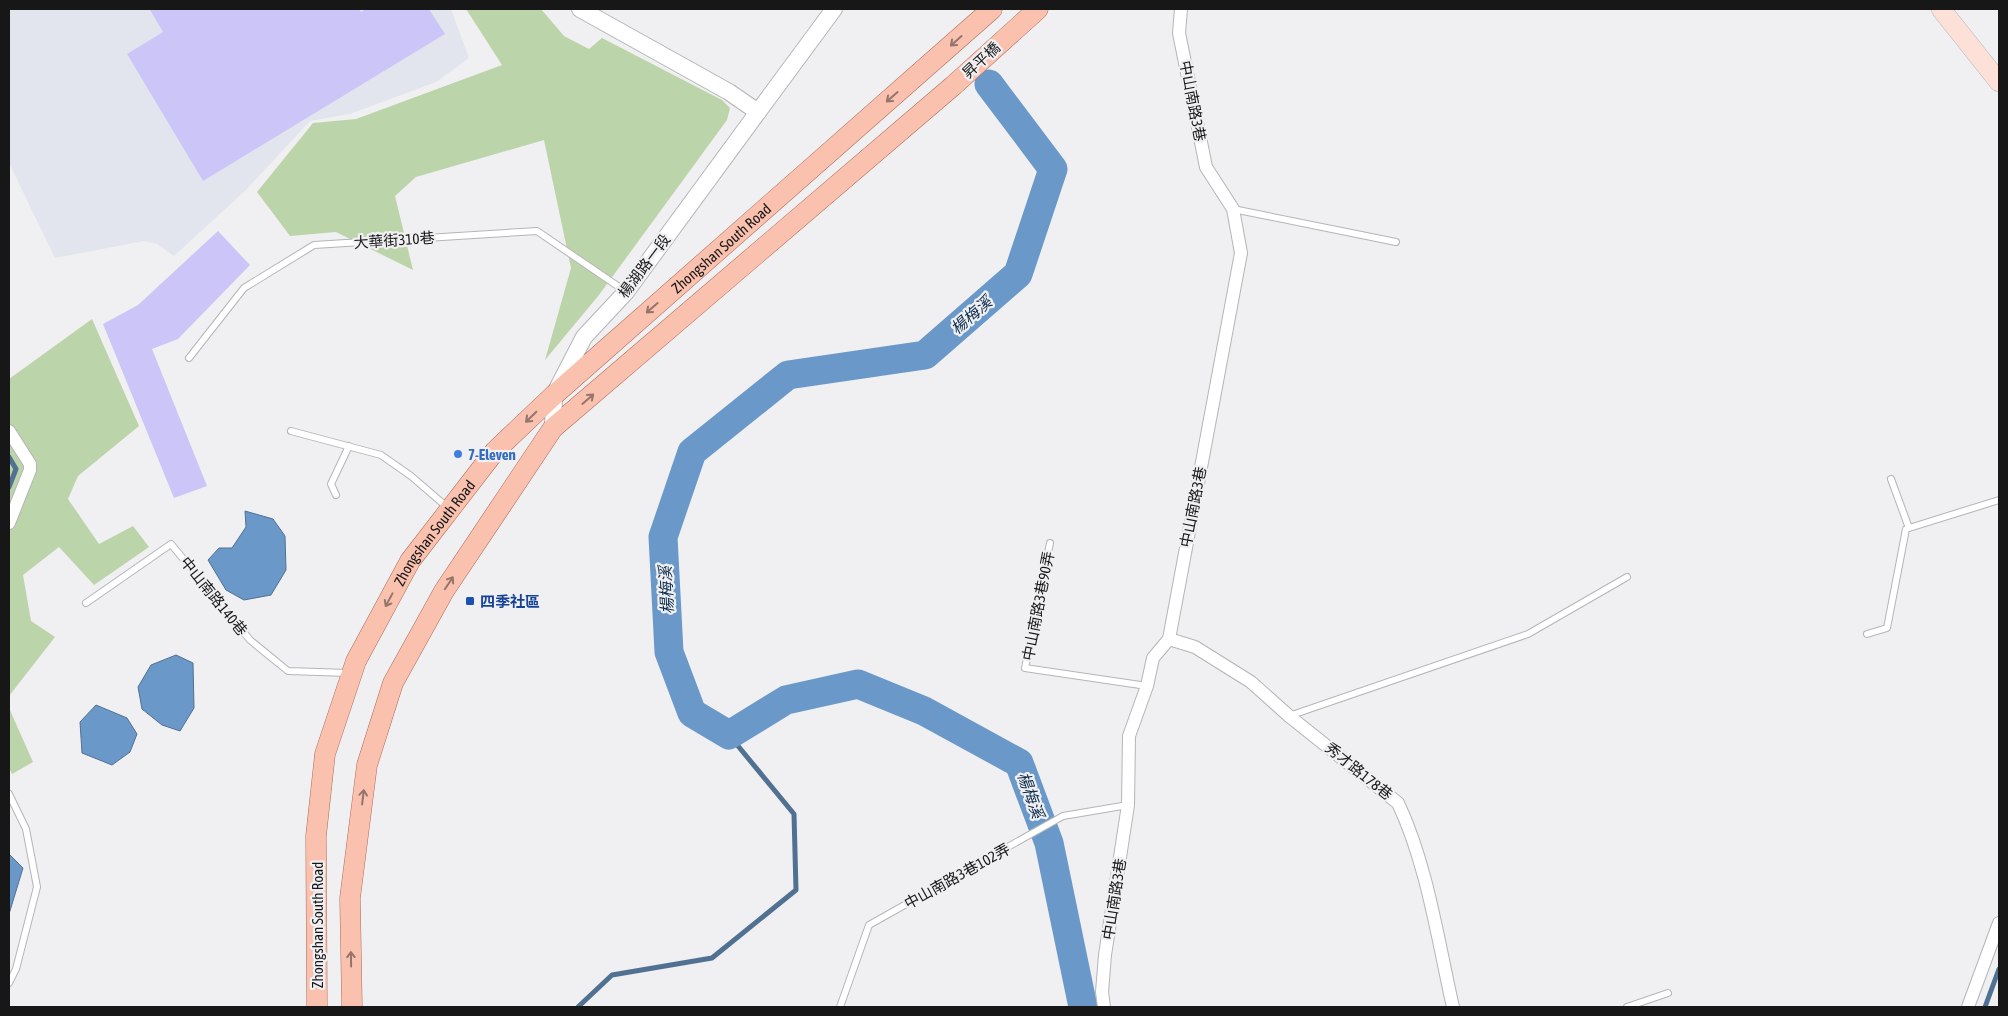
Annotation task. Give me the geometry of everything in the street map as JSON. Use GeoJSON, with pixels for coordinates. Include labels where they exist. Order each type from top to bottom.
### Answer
{"type":"FeatureCollection","features":[{"type":"Feature","properties":{"kind":"main road","name":"昇平橋"},"geometry":{"type":"LineString","coordinates":[[954,85],[1038,9]]}},
{"type":"Feature","properties":{"kind":"main road"},"geometry":{"type":"LineString","coordinates":[[1941,9],[1999,82]]}},
{"type":"Feature","properties":{"kind":"main road","name":"昇平橋"},"geometry":{"type":"LineString","coordinates":[[929,65],[987,13]]}},
{"type":"Feature","properties":{"kind":"main road","name":"Zhongshan South Road"},"geometry":{"type":"LineString","coordinates":[[317,1007],[316,836],[325,754],[356,661],[410,560],[496,451],[554,395],[929,65]]}},
{"type":"Feature","properties":{"kind":"main road","name":"Zhongshan South Road"},"geometry":{"type":"LineString","coordinates":[[352,1007],[350,898],[367,765],[393,683],[444,591],[553,428],[954,85]]}},
{"type":"Feature","properties":{"kind":"street"},"geometry":{"type":"LineString","coordinates":[[580,9],[729,92],[758,112]]}},
{"type":"Feature","properties":{"kind":"street","name":"楊湖路一段"},"geometry":{"type":"LineString","coordinates":[[553,428],[554,395],[584,337],[626,292],[834,9]]}},
{"type":"Feature","properties":{"kind":"street","name":"中山南路3巷"},"geometry":{"type":"LineString","coordinates":[[1104,1007],[1102,992],[1105,955],[1128,805],[1129,736],[1147,686],[1152,658],[1169,639],[1241,253],[1233,209],[1206,167],[1179,33],[1181,9]]}},
{"type":"Feature","properties":{"kind":"street"},"geometry":{"type":"LineString","coordinates":[[9,432],[30,464],[30,470],[9,523]]}},
{"type":"Feature","properties":{"kind":"street","name":"秀才路178巷"},"geometry":{"type":"LineString","coordinates":[[1169,639],[1195,647],[1251,682],[1289,716],[1398,802],[1406,819],[1422,870],[1453,1007]]}},
{"type":"Feature","properties":{"kind":"street"},"geometry":{"type":"LineString","coordinates":[[1968,1007],[1999,923]]}},
{"type":"Feature","properties":{"kind":"lane"},"geometry":{"type":"LineString","coordinates":[[1233,209],[1396,242]]}},
{"type":"Feature","properties":{"kind":"lane","name":"大華街310巷"},"geometry":{"type":"LineString","coordinates":[[189,358],[244,288],[314,245],[537,231],[626,292]]}},
{"type":"Feature","properties":{"kind":"lane"},"geometry":{"type":"LineString","coordinates":[[291,431],[381,455],[411,476],[450,509]]}},
{"type":"Feature","properties":{"kind":"lane"},"geometry":{"type":"LineString","coordinates":[[336,495],[331,484],[349,446]]}},
{"type":"Feature","properties":{"kind":"lane"},"geometry":{"type":"LineString","coordinates":[[1891,480],[1909,528]]}},
{"type":"Feature","properties":{"kind":"lane"},"geometry":{"type":"LineString","coordinates":[[1867,634],[1887,628],[1906,529],[1999,500]]}},
{"type":"Feature","properties":{"kind":"lane","name":"中山南路3巷90弄"},"geometry":{"type":"LineString","coordinates":[[1050,543],[1025,668],[1147,686]]}},
{"type":"Feature","properties":{"kind":"lane","name":"中山南路140巷"},"geometry":{"type":"LineString","coordinates":[[86,603],[171,544],[250,640],[288,671],[352,673]]}},
{"type":"Feature","properties":{"kind":"lane"},"geometry":{"type":"LineString","coordinates":[[1289,716],[1528,634],[1627,577]]}},
{"type":"Feature","properties":{"kind":"lane"},"geometry":{"type":"LineString","coordinates":[[9,794],[26,829],[37,887],[16,969],[9,983]]}},
{"type":"Feature","properties":{"kind":"lane","name":"中山南路3巷102弄"},"geometry":{"type":"LineString","coordinates":[[840,1007],[869,925],[1063,816],[1128,805]]}},
{"type":"Feature","properties":{"kind":"lane"},"geometry":{"type":"LineString","coordinates":[[1627,1007],[1668,993]]}},
{"type":"Feature","properties":{"kind":"shaded area"},"geometry":{"type":"Polygon","coordinates":[[[9,9],[451,9],[469,58],[436,82],[350,114],[310,121],[246,190],[174,256],[157,244],[144,241],[55,258],[9,163],[9,9]]]}},
{"type":"Feature","properties":{"kind":"green space"},"geometry":{"type":"Polygon","coordinates":[[[466,9],[541,9],[564,36],[589,49],[602,38],[722,100],[730,108],[727,120],[599,295],[545,360],[571,268],[544,140],[416,177],[395,196],[413,270],[336,232],[290,236],[257,192],[313,123],[356,119],[502,65],[466,9]]]}},
{"type":"Feature","properties":{"kind":"green space"},"geometry":{"type":"Polygon","coordinates":[[[92,319],[139,426],[78,476],[68,499],[99,544],[133,526],[149,547],[94,585],[59,547],[23,575],[31,621],[55,637],[9,696],[9,379],[92,319]]]}},
{"type":"Feature","properties":{"kind":"green space"},"geometry":{"type":"Polygon","coordinates":[[[9,708],[33,762],[12,774],[9,768],[9,708]]]}},
{"type":"Feature","properties":{"kind":"water"},"geometry":{"type":"Polygon","coordinates":[[[245,511],[273,519],[285,536],[286,570],[271,595],[244,600],[226,590],[208,560],[219,548],[232,548],[246,527],[245,511]]]}},
{"type":"Feature","properties":{"kind":"water"},"geometry":{"type":"Polygon","coordinates":[[[176,655],[193,663],[194,708],[180,731],[162,725],[142,709],[138,687],[151,665],[176,655]]]}},
{"type":"Feature","properties":{"kind":"water"},"geometry":{"type":"Polygon","coordinates":[[[96,705],[127,718],[137,734],[130,752],[112,765],[82,753],[80,722],[96,705]]]}},
{"type":"Feature","properties":{"kind":"water"},"geometry":{"type":"Polygon","coordinates":[[[9,854],[23,868],[9,914],[9,854]]]}},
{"type":"Feature","properties":{"kind":"building"},"geometry":{"type":"Polygon","coordinates":[[[359,9],[361,12],[366,9],[429,9],[445,34],[203,181],[127,54],[163,32],[150,10],[359,9]]]}},
{"type":"Feature","properties":{"kind":"building"},"geometry":{"type":"Polygon","coordinates":[[[218,231],[250,265],[178,339],[152,349],[207,486],[174,498],[103,324],[138,305],[218,231]]]}},
{"type":"Feature","properties":{"kind":"waterway","name":"楊梅溪"},"geometry":{"type":"LineString","coordinates":[[989,84],[1053,169],[1018,274],[925,355],[788,375],[692,452],[663,537],[669,652],[692,713],[729,735],[786,700],[858,684],[924,711],[1019,763],[1049,843],[1083,1007]]}},
{"type":"Feature","properties":{"kind":"waterway"},"geometry":{"type":"LineString","coordinates":[[9,457],[16,469],[9,487]]}},
{"type":"Feature","properties":{"kind":"waterway"},"geometry":{"type":"LineString","coordinates":[[578,1007],[612,975],[712,958],[796,890],[794,814],[729,735]]}},
{"type":"Feature","properties":{"kind":"waterway"},"geometry":{"type":"LineString","coordinates":[[1985,1007],[1999,969]]}},
{"type":"Feature","properties":{"kind":"place","name":"7-Eleven"},"geometry":{"type":"Point","coordinates":[458,454]}},
{"type":"Feature","properties":{"kind":"place","name":"四季社區"},"geometry":{"type":"Point","coordinates":[470,601]}}]}
